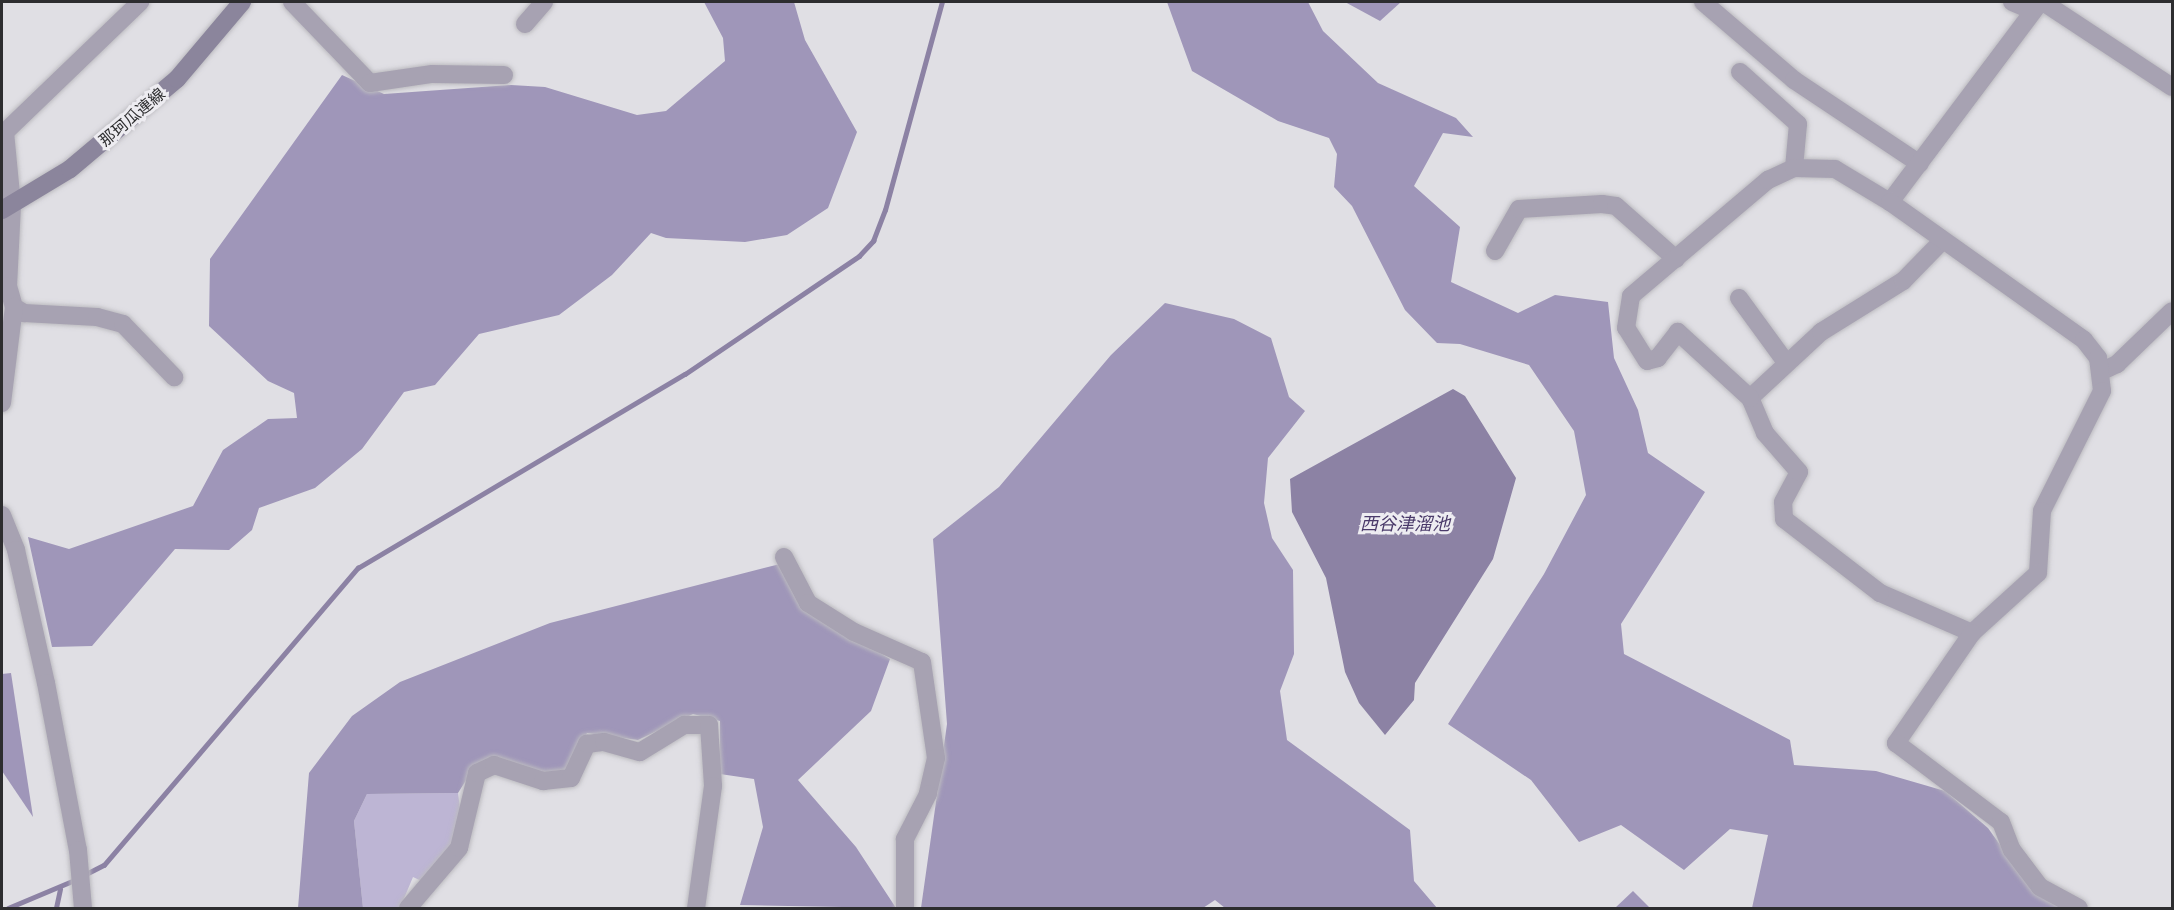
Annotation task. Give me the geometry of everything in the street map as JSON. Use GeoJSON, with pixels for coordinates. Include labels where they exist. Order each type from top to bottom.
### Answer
{"type":"FeatureCollection","features":[{"type":"Feature","properties":{"kind":"main road","name":"那珂瓜連線"},"geometry":{"type":"LineString","coordinates":[[7,208],[70,169],[177,79],[243,2]]}},
{"type":"Feature","properties":{"kind":"street"},"geometry":{"type":"LineString","coordinates":[[2,403],[14,307],[8,286],[3,134],[140,2]]}},
{"type":"Feature","properties":{"kind":"street"},"geometry":{"type":"LineString","coordinates":[[292,2],[370,82],[432,74],[504,75]]}},
{"type":"Feature","properties":{"kind":"street"},"geometry":{"type":"LineString","coordinates":[[525,24],[544,2]]}},
{"type":"Feature","properties":{"kind":"street"},"geometry":{"type":"LineString","coordinates":[[1703,2],[1794,80],[1920,164]]}},
{"type":"Feature","properties":{"kind":"street"},"geometry":{"type":"LineString","coordinates":[[2012,2],[2039,5],[2172,87]]}},
{"type":"Feature","properties":{"kind":"street"},"geometry":{"type":"LineString","coordinates":[[1890,202],[2039,5]]}},
{"type":"Feature","properties":{"kind":"street"},"geometry":{"type":"LineString","coordinates":[[1740,72],[1798,124],[1794,168]]}},
{"type":"Feature","properties":{"kind":"street"},"geometry":{"type":"LineString","coordinates":[[1972,633],[1880,593],[1784,519],[1783,502],[1799,472],[1765,434],[1750,398],[1678,332],[1658,358],[1647,361],[1626,327],[1631,296],[1768,180],[1794,168],[1835,169],[1890,202],[2084,340],[2102,371],[2102,391],[2042,511],[2038,573],[1972,633],[1896,743],[2001,822],[2012,850],[2040,887],[2079,909]]}},
{"type":"Feature","properties":{"kind":"street"},"geometry":{"type":"LineString","coordinates":[[1495,251],[1519,209],[1602,204],[1616,206],[1676,259]]}},
{"type":"Feature","properties":{"kind":"street"},"geometry":{"type":"LineString","coordinates":[[1750,398],[1785,360],[1903,281],[1942,241]]}},
{"type":"Feature","properties":{"kind":"street"},"geometry":{"type":"LineString","coordinates":[[1739,298],[1785,360]]}},
{"type":"Feature","properties":{"kind":"street"},"geometry":{"type":"LineString","coordinates":[[14,307],[24,314],[97,317],[123,324],[174,377]]}},
{"type":"Feature","properties":{"kind":"street"},"geometry":{"type":"LineString","coordinates":[[2102,371],[2117,364],[2172,311]]}},
{"type":"Feature","properties":{"kind":"street"},"geometry":{"type":"LineString","coordinates":[[2,515],[16,550],[78,850],[83,902]]}},
{"type":"Feature","properties":{"kind":"street"},"geometry":{"type":"LineString","coordinates":[[784,557],[807,603],[854,632],[922,662],[936,758],[928,794],[905,839],[905,909]]}},
{"type":"Feature","properties":{"kind":"street"},"geometry":{"type":"LineString","coordinates":[[408,909],[459,848],[477,774],[494,765],[543,781],[571,778],[587,744],[604,742],[640,752],[684,725],[709,725],[713,786],[696,909]]}},
{"type":"Feature","properties":{"kind":"shaded area"},"geometry":{"type":"Polygon","coordinates":[[[704,2],[794,2],[805,40],[857,132],[828,208],[787,235],[745,242],[666,238],[651,233],[612,275],[559,315],[479,334],[435,385],[404,392],[362,449],[315,488],[259,508],[252,530],[229,550],[175,549],[92,646],[52,647],[28,537],[69,549],[193,506],[223,450],[268,419],[297,418],[294,393],[268,381],[209,326],[210,259],[342,75],[384,94],[511,85],[545,87],[637,115],[666,111],[725,61],[723,38],[704,2]]]}},
{"type":"Feature","properties":{"kind":"shaded area"},"geometry":{"type":"Polygon","coordinates":[[[1167,2],[1308,2],[1323,31],[1378,83],[1456,118],[1473,137],[1443,133],[1414,186],[1460,227],[1451,282],[1518,313],[1555,295],[1608,302],[1614,358],[1638,410],[1648,453],[1705,492],[1621,624],[1624,654],[1790,740],[1794,765],[1876,771],[1945,791],[1988,828],[2033,891],[2061,908],[1752,908],[1768,835],[1730,829],[1684,870],[1621,825],[1579,842],[1531,780],[1448,724],[1544,574],[1586,495],[1574,431],[1529,365],[1460,344],[1437,343],[1405,310],[1352,206],[1334,187],[1337,154],[1329,138],[1278,121],[1192,71],[1167,2]]]}},
{"type":"Feature","properties":{"kind":"shaded area"},"geometry":{"type":"Polygon","coordinates":[[[1345,2],[1401,2],[1380,21],[1345,2]]]}},
{"type":"Feature","properties":{"kind":"shaded area"},"geometry":{"type":"Polygon","coordinates":[[[1165,303],[1234,319],[1271,338],[1289,397],[1305,411],[1268,458],[1264,503],[1272,538],[1293,570],[1294,654],[1280,691],[1287,740],[1410,830],[1414,881],[1437,908],[1225,908],[1215,900],[1203,908],[921,908],[947,724],[933,539],[999,487],[1111,355],[1165,303]]]}},
{"type":"Feature","properties":{"kind":"shaded area"},"geometry":{"type":"Polygon","coordinates":[[[780,564],[806,609],[890,659],[871,711],[798,780],[856,847],[896,908],[740,905],[763,827],[754,779],[720,774],[720,721],[693,714],[638,740],[587,733],[567,769],[545,775],[477,763],[458,793],[367,794],[354,821],[363,908],[298,908],[309,773],[352,716],[400,682],[550,623],[780,564]]]}},
{"type":"Feature","properties":{"kind":"shaded area"},"geometry":{"type":"Polygon","coordinates":[[[11,673],[33,817],[2,771],[2,674],[11,673]]]}},
{"type":"Feature","properties":{"kind":"shaded area"},"geometry":{"type":"Polygon","coordinates":[[[458,793],[461,817],[453,846],[426,883],[413,877],[400,908],[363,908],[354,821],[367,794],[458,793]]]}},
{"type":"Feature","properties":{"kind":"shaded area"},"geometry":{"type":"Polygon","coordinates":[[[1633,891],[1650,908],[1615,908],[1633,891]]]}},
{"type":"Feature","properties":{"kind":"water","name":"西谷津溜池"},"geometry":{"type":"Polygon","coordinates":[[[1453,389],[1465,396],[1516,478],[1493,559],[1415,683],[1414,700],[1385,735],[1359,703],[1345,672],[1326,578],[1292,512],[1290,479],[1453,389]]]}},
{"type":"Feature","properties":{"kind":"waterway"},"geometry":{"type":"LineString","coordinates":[[84,875],[104,865],[358,568],[685,374],[859,256],[873,241],[885,210],[942,2]]}},
{"type":"Feature","properties":{"kind":"waterway"},"geometry":{"type":"LineString","coordinates":[[8,908],[77,879]]}},
{"type":"Feature","properties":{"kind":"waterway"},"geometry":{"type":"LineString","coordinates":[[56,908],[60,889]]}}]}
